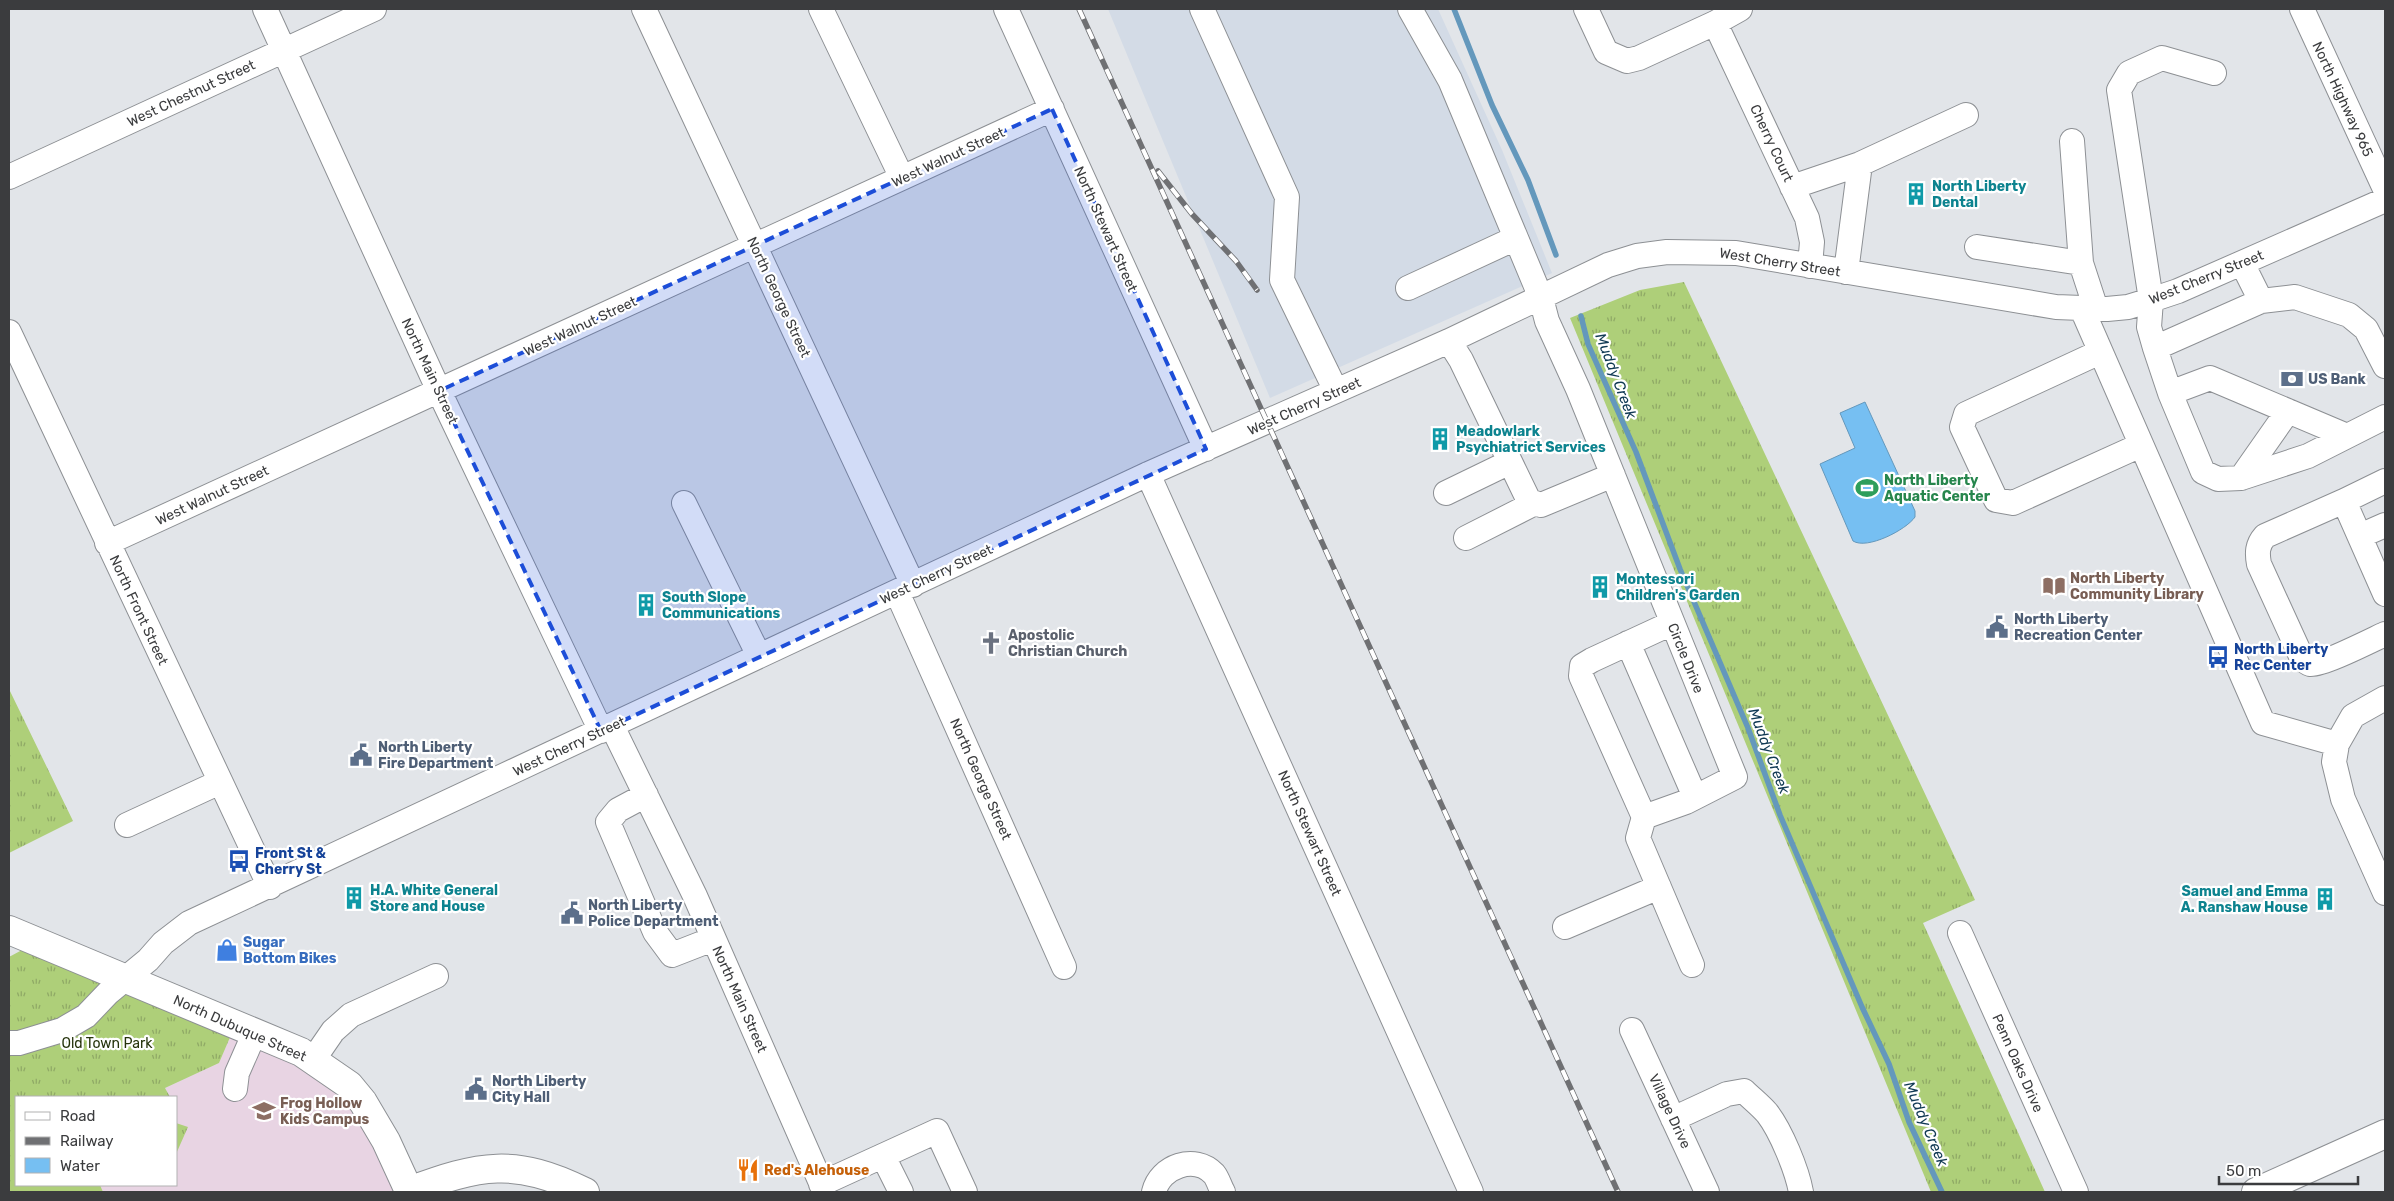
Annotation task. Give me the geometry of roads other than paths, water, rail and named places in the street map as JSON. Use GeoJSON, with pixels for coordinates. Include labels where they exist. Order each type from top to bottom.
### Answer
{"type":"FeatureCollection","features":[{"type":"Feature","properties":{"kind":"main road","name":"North Dubuque Street"},"geometry":{"type":"LineString","coordinates":[[9,930],[255,1032],[300,1052],[313,1060],[349,1085],[363,1102],[386,1140],[408,1192],[468,1171],[504,1168],[520,1168],[546,1175],[585,1192]]}},
{"type":"Feature","properties":{"kind":"main road"},"geometry":{"type":"LineString","coordinates":[[2256,1192],[2385,1134]]}},
{"type":"Feature","properties":{"kind":"street","name":"North Main Street"},"geometry":{"type":"LineString","coordinates":[[265,9],[439,391],[606,728],[646,795],[714,939],[823,1188]]}},
{"type":"Feature","properties":{"kind":"street","name":"West Chestnut Street"},"geometry":{"type":"LineString","coordinates":[[9,177],[374,9]]}},
{"type":"Feature","properties":{"kind":"street","name":"North George Street"},"geometry":{"type":"LineString","coordinates":[[644,9],[755,246],[905,588],[1064,967]]}},
{"type":"Feature","properties":{"kind":"street"},"geometry":{"type":"LineString","coordinates":[[821,9],[902,178]]}},
{"type":"Feature","properties":{"kind":"street","name":"North Stewart Street"},"geometry":{"type":"LineString","coordinates":[[1006,9],[1206,449]]}},
{"type":"Feature","properties":{"kind":"street"},"geometry":{"type":"LineString","coordinates":[[1202,9],[1287,197],[1282,280],[1336,391]]}},
{"type":"Feature","properties":{"kind":"street","name":"Circle Drive"},"geometry":{"type":"LineString","coordinates":[[1410,9],[1450,80],[1541,298],[1547,321],[1578,389],[1734,777],[1695,797],[1644,817]]}},
{"type":"Feature","properties":{"kind":"street"},"geometry":{"type":"LineString","coordinates":[[1586,9],[1606,52],[1627,60],[1640,58],[1715,23],[1740,9]]}},
{"type":"Feature","properties":{"kind":"street","name":"North Highway 965"},"geometry":{"type":"LineString","coordinates":[[2302,9],[2385,190]]}},
{"type":"Feature","properties":{"kind":"street","name":"Cherry Court"},"geometry":{"type":"LineString","coordinates":[[1715,23],[1807,218],[1812,242],[1810,266]]}},
{"type":"Feature","properties":{"kind":"street"},"geometry":{"type":"LineString","coordinates":[[2214,73],[2162,58],[2128,73],[2119,90],[2151,300],[2149,327],[2170,393],[2203,472],[2218,479],[2241,478],[2308,456],[2385,417]]}},
{"type":"Feature","properties":{"kind":"street","name":"West Walnut Street"},"geometry":{"type":"LineString","coordinates":[[107,543],[1052,109]]}},
{"type":"Feature","properties":{"kind":"street"},"geometry":{"type":"LineString","coordinates":[[1792,187],[1860,164],[1966,115]]}},
{"type":"Feature","properties":{"kind":"street"},"geometry":{"type":"LineString","coordinates":[[2072,141],[2081,263],[2089,309],[2100,352],[2263,723],[2337,744]]}},
{"type":"Feature","properties":{"kind":"street"},"geometry":{"type":"LineString","coordinates":[[1846,272],[1860,164]]}},
{"type":"Feature","properties":{"kind":"street","name":"West Cherry Street"},"geometry":{"type":"LineString","coordinates":[[9,1043],[28,1040],[62,1030],[86,1016],[108,993],[126,980],[163,943],[189,923],[270,887],[1148,474],[1449,341],[1608,265],[1637,256],[1667,252],[1736,253],[2056,307],[2089,309],[2128,307],[2178,292],[2385,200]]}},
{"type":"Feature","properties":{"kind":"street"},"geometry":{"type":"LineString","coordinates":[[1408,288],[1516,238]]}},
{"type":"Feature","properties":{"kind":"street"},"geometry":{"type":"LineString","coordinates":[[1977,247],[2081,263]]}},
{"type":"Feature","properties":{"kind":"street"},"geometry":{"type":"LineString","coordinates":[[2242,263],[2261,301]]}},
{"type":"Feature","properties":{"kind":"street"},"geometry":{"type":"LineString","coordinates":[[2155,348],[2261,301],[2295,297],[2349,315],[2366,329],[2385,366]]}},
{"type":"Feature","properties":{"kind":"street","name":"North Front Street"},"geometry":{"type":"LineString","coordinates":[[9,332],[270,887]]}},
{"type":"Feature","properties":{"kind":"street"},"geometry":{"type":"LineString","coordinates":[[1449,341],[1529,501],[1540,505],[1613,475]]}},
{"type":"Feature","properties":{"kind":"street"},"geometry":{"type":"LineString","coordinates":[[2100,352],[1966,414],[1962,427],[1996,500],[2013,503],[2141,445]]}},
{"type":"Feature","properties":{"kind":"street"},"geometry":{"type":"LineString","coordinates":[[2170,393],[2210,378],[2347,436]]}},
{"type":"Feature","properties":{"kind":"street"},"geometry":{"type":"LineString","coordinates":[[2241,478],[2288,411]]}},
{"type":"Feature","properties":{"kind":"street"},"geometry":{"type":"LineString","coordinates":[[1446,493],[1510,462]]}},
{"type":"Feature","properties":{"kind":"street","name":"North Stewart Street"},"geometry":{"type":"LineString","coordinates":[[1148,474],[1471,1192]]}},
{"type":"Feature","properties":{"kind":"street"},"geometry":{"type":"LineString","coordinates":[[2385,481],[2265,536],[2259,542],[2257,552],[2259,564],[2301,656],[2307,662],[2312,664],[2323,661],[2385,634]]}},
{"type":"Feature","properties":{"kind":"street"},"geometry":{"type":"LineString","coordinates":[[2344,501],[2385,594]]}},
{"type":"Feature","properties":{"kind":"street"},"geometry":{"type":"LineString","coordinates":[[684,503],[760,656]]}},
{"type":"Feature","properties":{"kind":"street"},"geometry":{"type":"LineString","coordinates":[[1466,538],[1535,503]]}},
{"type":"Feature","properties":{"kind":"street"},"geometry":{"type":"LineString","coordinates":[[2360,536],[2385,525]]}},
{"type":"Feature","properties":{"kind":"street"},"geometry":{"type":"LineString","coordinates":[[1672,623],[1592,660],[1582,666],[1580,676],[1644,817],[1638,838],[1692,965]]}},
{"type":"Feature","properties":{"kind":"street"},"geometry":{"type":"LineString","coordinates":[[1628,643],[1695,797]]}},
{"type":"Feature","properties":{"kind":"street"},"geometry":{"type":"LineString","coordinates":[[2383,882],[2336,779],[2334,762],[2337,744],[2344,728],[2353,716],[2385,698]]}},
{"type":"Feature","properties":{"kind":"street"},"geometry":{"type":"LineString","coordinates":[[127,825],[220,782]]}},
{"type":"Feature","properties":{"kind":"street"},"geometry":{"type":"LineString","coordinates":[[646,795],[618,810],[608,822],[656,932],[672,955],[714,939]]}},
{"type":"Feature","properties":{"kind":"street"},"geometry":{"type":"LineString","coordinates":[[1565,927],[1659,887]]}},
{"type":"Feature","properties":{"kind":"street","name":"Penn Oaks Drive"},"geometry":{"type":"LineString","coordinates":[[1960,933],[2076,1192]]}},
{"type":"Feature","properties":{"kind":"street"},"geometry":{"type":"LineString","coordinates":[[313,1060],[333,1031],[351,1015],[436,976]]}},
{"type":"Feature","properties":{"kind":"street","name":"Village Drive"},"geometry":{"type":"LineString","coordinates":[[1632,1030],[1707,1192]]}},
{"type":"Feature","properties":{"kind":"street"},"geometry":{"type":"LineString","coordinates":[[235,1089],[239,1069],[255,1032]]}},
{"type":"Feature","properties":{"kind":"street"},"geometry":{"type":"LineString","coordinates":[[1673,1119],[1727,1094],[1744,1091],[1767,1113],[1783,1142],[1799,1180],[1801,1192]]}},
{"type":"Feature","properties":{"kind":"street"},"geometry":{"type":"LineString","coordinates":[[823,1188],[936,1131],[965,1192]]}},
{"type":"Feature","properties":{"kind":"street"},"geometry":{"type":"LineString","coordinates":[[884,1156],[901,1192]]}},
{"type":"Feature","properties":{"kind":"street"},"geometry":{"type":"LineString","coordinates":[[1154,1192],[1165,1173],[1183,1164],[1200,1165],[1214,1174],[1223,1192]]}},
{"type":"Feature","properties":{"kind":"water","name":"North Liberty Aquatic Center"},"geometry":{"type":"Polygon","coordinates":[[[1865,402],[1915,511],[1915,517],[1895,533],[1876,541],[1859,543],[1853,541],[1820,464],[1855,448],[1840,413],[1865,402]]]}},
{"type":"Feature","properties":{"kind":"waterway","name":"Muddy Creek"},"geometry":{"type":"LineString","coordinates":[[1454,9],[1492,105],[1528,180],[1556,255]]}},
{"type":"Feature","properties":{"kind":"waterway","name":"Muddy Creek"},"geometry":{"type":"LineString","coordinates":[[1581,316],[1588,344],[1636,452],[1680,569],[1748,728],[1780,815],[1862,1007],[1889,1064],[1909,1122],[1942,1192]]}},
{"type":"Feature","properties":{"kind":"railway"},"geometry":{"type":"LineString","coordinates":[[1079,9],[1618,1192]]}},
{"type":"Feature","properties":{"kind":"railway"},"geometry":{"type":"LineString","coordinates":[[1158,171],[1192,214],[1236,261],[1257,290]]}},
{"type":"Feature","properties":{"kind":"place","name":"North Liberty Dental"},"geometry":{"type":"Point","coordinates":[1916,194]}},
{"type":"Feature","properties":{"kind":"place","name":"US Bank"},"geometry":{"type":"Point","coordinates":[2292,379]}},
{"type":"Feature","properties":{"kind":"place","name":"Meadowlark Psychiatrict Services"},"geometry":{"type":"Point","coordinates":[1440,439]}},
{"type":"Feature","properties":{"kind":"place","name":"North Liberty Aquatic Center"},"geometry":{"type":"Point","coordinates":[1867,488]}},
{"type":"Feature","properties":{"kind":"place","name":"North Liberty Community Library"},"geometry":{"type":"Point","coordinates":[2054,586]}},
{"type":"Feature","properties":{"kind":"place","name":"Montessori Children's Garden"},"geometry":{"type":"Point","coordinates":[1600,587]}},
{"type":"Feature","properties":{"kind":"place","name":"South Slope Communications"},"geometry":{"type":"Point","coordinates":[646,605]}},
{"type":"Feature","properties":{"kind":"place","name":"North Liberty Recreation Center"},"geometry":{"type":"Point","coordinates":[1997,627]}},
{"type":"Feature","properties":{"kind":"place","name":"Apostolic Christian Church"},"geometry":{"type":"Point","coordinates":[991,643]}},
{"type":"Feature","properties":{"kind":"place","name":"North Liberty Rec Center"},"geometry":{"type":"Point","coordinates":[2218,657]}},
{"type":"Feature","properties":{"kind":"place","name":"North Liberty Fire Department"},"geometry":{"type":"Point","coordinates":[361,755]}},
{"type":"Feature","properties":{"kind":"place","name":"Front St & Cherry St"},"geometry":{"type":"Point","coordinates":[239,861]}},
{"type":"Feature","properties":{"kind":"place","name":"H.A. White General Store and House"},"geometry":{"type":"Point","coordinates":[354,898]}},
{"type":"Feature","properties":{"kind":"place","name":"Samuel and Emma A. Ranshaw House"},"geometry":{"type":"Point","coordinates":[2325,899]}},
{"type":"Feature","properties":{"kind":"place","name":"North Liberty Police Department"},"geometry":{"type":"Point","coordinates":[572,913]}},
{"type":"Feature","properties":{"kind":"place","name":"Sugar Bottom Bikes"},"geometry":{"type":"Point","coordinates":[227,950]}},
{"type":"Feature","properties":{"kind":"place","name":"North Liberty City Hall"},"geometry":{"type":"Point","coordinates":[476,1089]}},
{"type":"Feature","properties":{"kind":"place","name":"Frog Hollow Kids Campus"},"geometry":{"type":"Point","coordinates":[264,1111]}},
{"type":"Feature","properties":{"kind":"place","name":"Red's Alehouse"},"geometry":{"type":"Point","coordinates":[748,1170]}},
{"type":"Feature","properties":{"kind":"park label","name":"Old Town Park"},"geometry":{"type":"Point","coordinates":[107,1043]}}]}
